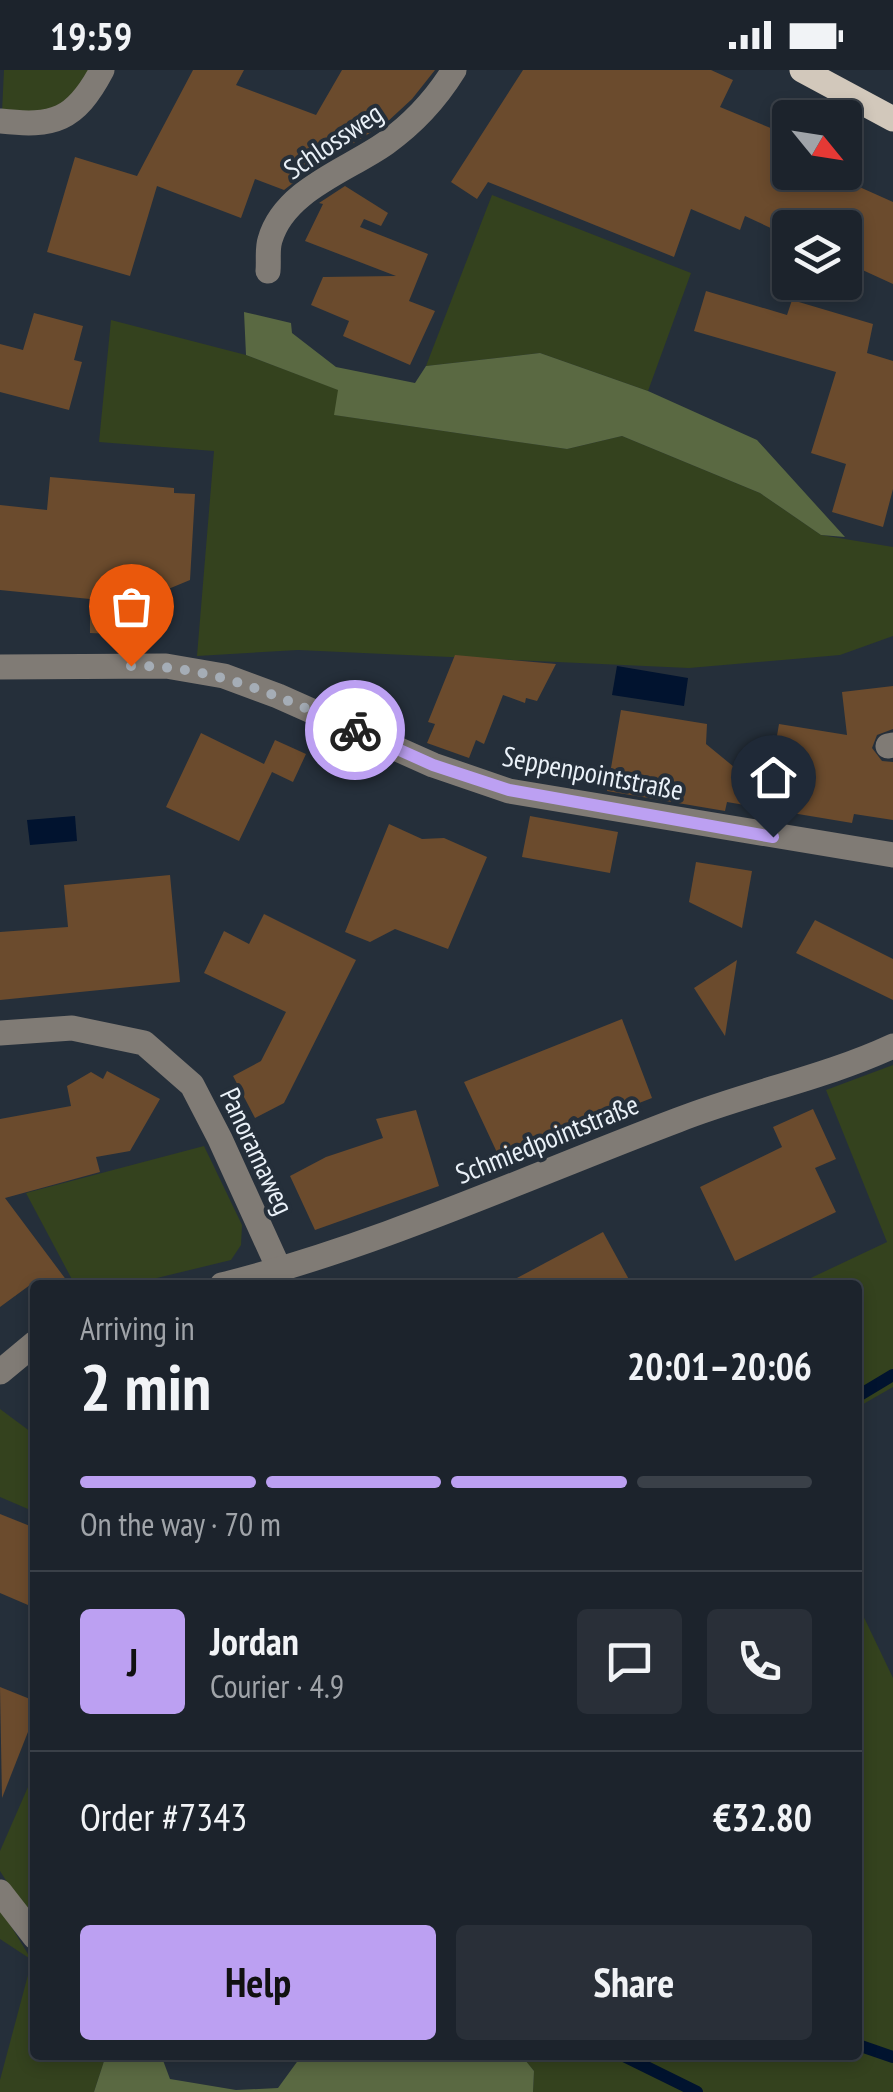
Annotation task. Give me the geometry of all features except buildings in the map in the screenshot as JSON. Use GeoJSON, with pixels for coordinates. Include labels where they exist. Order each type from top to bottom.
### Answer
{"type":"FeatureCollection","features":[{"type":"Feature","properties":{"kind":"main road"},"geometry":{"type":"LineString","coordinates":[[802,70],[893,119]]}},
{"type":"Feature","properties":{"kind":"street"},"geometry":{"type":"LineString","coordinates":[[0,121],[36,125],[59,120],[80,102],[102,70]]}},
{"type":"Feature","properties":{"kind":"street","name":"Schlossweg"},"geometry":{"type":"LineString","coordinates":[[268,270],[270,240],[285,211],[309,190],[418,119],[454,70]]}},
{"type":"Feature","properties":{"kind":"street","name":"Seppenpointstraße"},"geometry":{"type":"LineString","coordinates":[[0,667],[166,666],[224,676],[433,765],[509,790],[893,855]]}},
{"type":"Feature","properties":{"kind":"street","name":"Panoramaweg"},"geometry":{"type":"LineString","coordinates":[[0,1033],[72,1028],[144,1043],[192,1085],[280,1270]]}},
{"type":"Feature","properties":{"kind":"street","name":"Schmiedpointstraße"},"geometry":{"type":"LineString","coordinates":[[241,1280],[280,1270],[458,1206],[682,1118],[893,1046]]}},
{"type":"Feature","properties":{"kind":"street"},"geometry":{"type":"LineString","coordinates":[[0,1372],[30,1346]]}},
{"type":"Feature","properties":{"kind":"street"},"geometry":{"type":"LineString","coordinates":[[0,1892],[30,1931]]}},
{"type":"Feature","properties":{"kind":"green space"},"geometry":{"type":"Polygon","coordinates":[[[4,70],[94,70],[58,111],[2,112],[4,70]]]}},
{"type":"Feature","properties":{"kind":"green space"},"geometry":{"type":"Polygon","coordinates":[[[492,195],[691,273],[648,391],[540,353],[426,366],[492,195]]]}},
{"type":"Feature","properties":{"kind":"green space"},"geometry":{"type":"Polygon","coordinates":[[[244,312],[291,323],[292,333],[336,367],[415,383],[426,366],[540,353],[648,391],[757,440],[845,537],[821,535],[760,493],[622,436],[567,449],[334,415],[338,390],[246,355],[244,312]]]}},
{"type":"Feature","properties":{"kind":"green space"},"geometry":{"type":"Polygon","coordinates":[[[111,320],[246,355],[339,390],[335,415],[567,449],[622,436],[760,493],[821,535],[893,547],[893,636],[840,655],[689,668],[298,650],[197,656],[214,451],[99,442],[111,320]]]}},
{"type":"Feature","properties":{"kind":"green space"},"geometry":{"type":"Polygon","coordinates":[[[893,1065],[893,1387],[862,1405],[862,1280],[807,1280],[887,1242],[826,1090],[893,1065]]]}},
{"type":"Feature","properties":{"kind":"green space"},"geometry":{"type":"Polygon","coordinates":[[[204,1146],[242,1225],[241,1245],[231,1260],[149,1280],[72,1280],[26,1193],[204,1146]]]}},
{"type":"Feature","properties":{"kind":"green space"},"geometry":{"type":"Polygon","coordinates":[[[0,1409],[30,1431],[30,1510],[0,1497],[0,1409]]]}},
{"type":"Feature","properties":{"kind":"green space"},"geometry":{"type":"Polygon","coordinates":[[[862,1613],[893,1678],[893,2092],[533,2092],[534,2071],[525,2060],[862,2060],[862,1613]]]}},
{"type":"Feature","properties":{"kind":"green space"},"geometry":{"type":"Polygon","coordinates":[[[30,1782],[30,1918],[0,1871],[0,1851],[30,1782]]]}},
{"type":"Feature","properties":{"kind":"green space"},"geometry":{"type":"Polygon","coordinates":[[[0,1908],[30,1959],[0,1939],[0,1908]]]}},
{"type":"Feature","properties":{"kind":"green space"},"geometry":{"type":"Polygon","coordinates":[[[30,1968],[30,2060],[104,2060],[94,2092],[0,2092],[30,1968]]]}},
{"type":"Feature","properties":{"kind":"green space"},"geometry":{"type":"Polygon","coordinates":[[[104,2060],[163,2060],[170,2079],[236,2090],[278,2088],[298,2060],[525,2060],[534,2071],[533,2092],[94,2092],[104,2060]]]}},
{"type":"Feature","properties":{"kind":"water"},"geometry":{"type":"Polygon","coordinates":[[[617,666],[688,678],[684,706],[612,695],[617,666]]]}},
{"type":"Feature","properties":{"kind":"water"},"geometry":{"type":"Polygon","coordinates":[[[75,816],[77,841],[30,845],[27,820],[75,816]]]}},
{"type":"Feature","properties":{"kind":"waterway"},"geometry":{"type":"LineString","coordinates":[[862,1394],[893,1375]]}},
{"type":"Feature","properties":{"kind":"waterway"},"geometry":{"type":"LineString","coordinates":[[862,2046],[893,2057]]}},
{"type":"Feature","properties":{"kind":"waterway"},"geometry":{"type":"LineString","coordinates":[[632,2060],[697,2092]]}},
{"type":"Feature","properties":{"kind":"way so far"},"geometry":{"type":"LineString","coordinates":[[131,666],[166,666],[224,676],[355,730]]}},
{"type":"Feature","properties":{"kind":"route"},"geometry":{"type":"LineString","coordinates":[[355,730],[433,765],[509,790],[773,837]]}}]}
